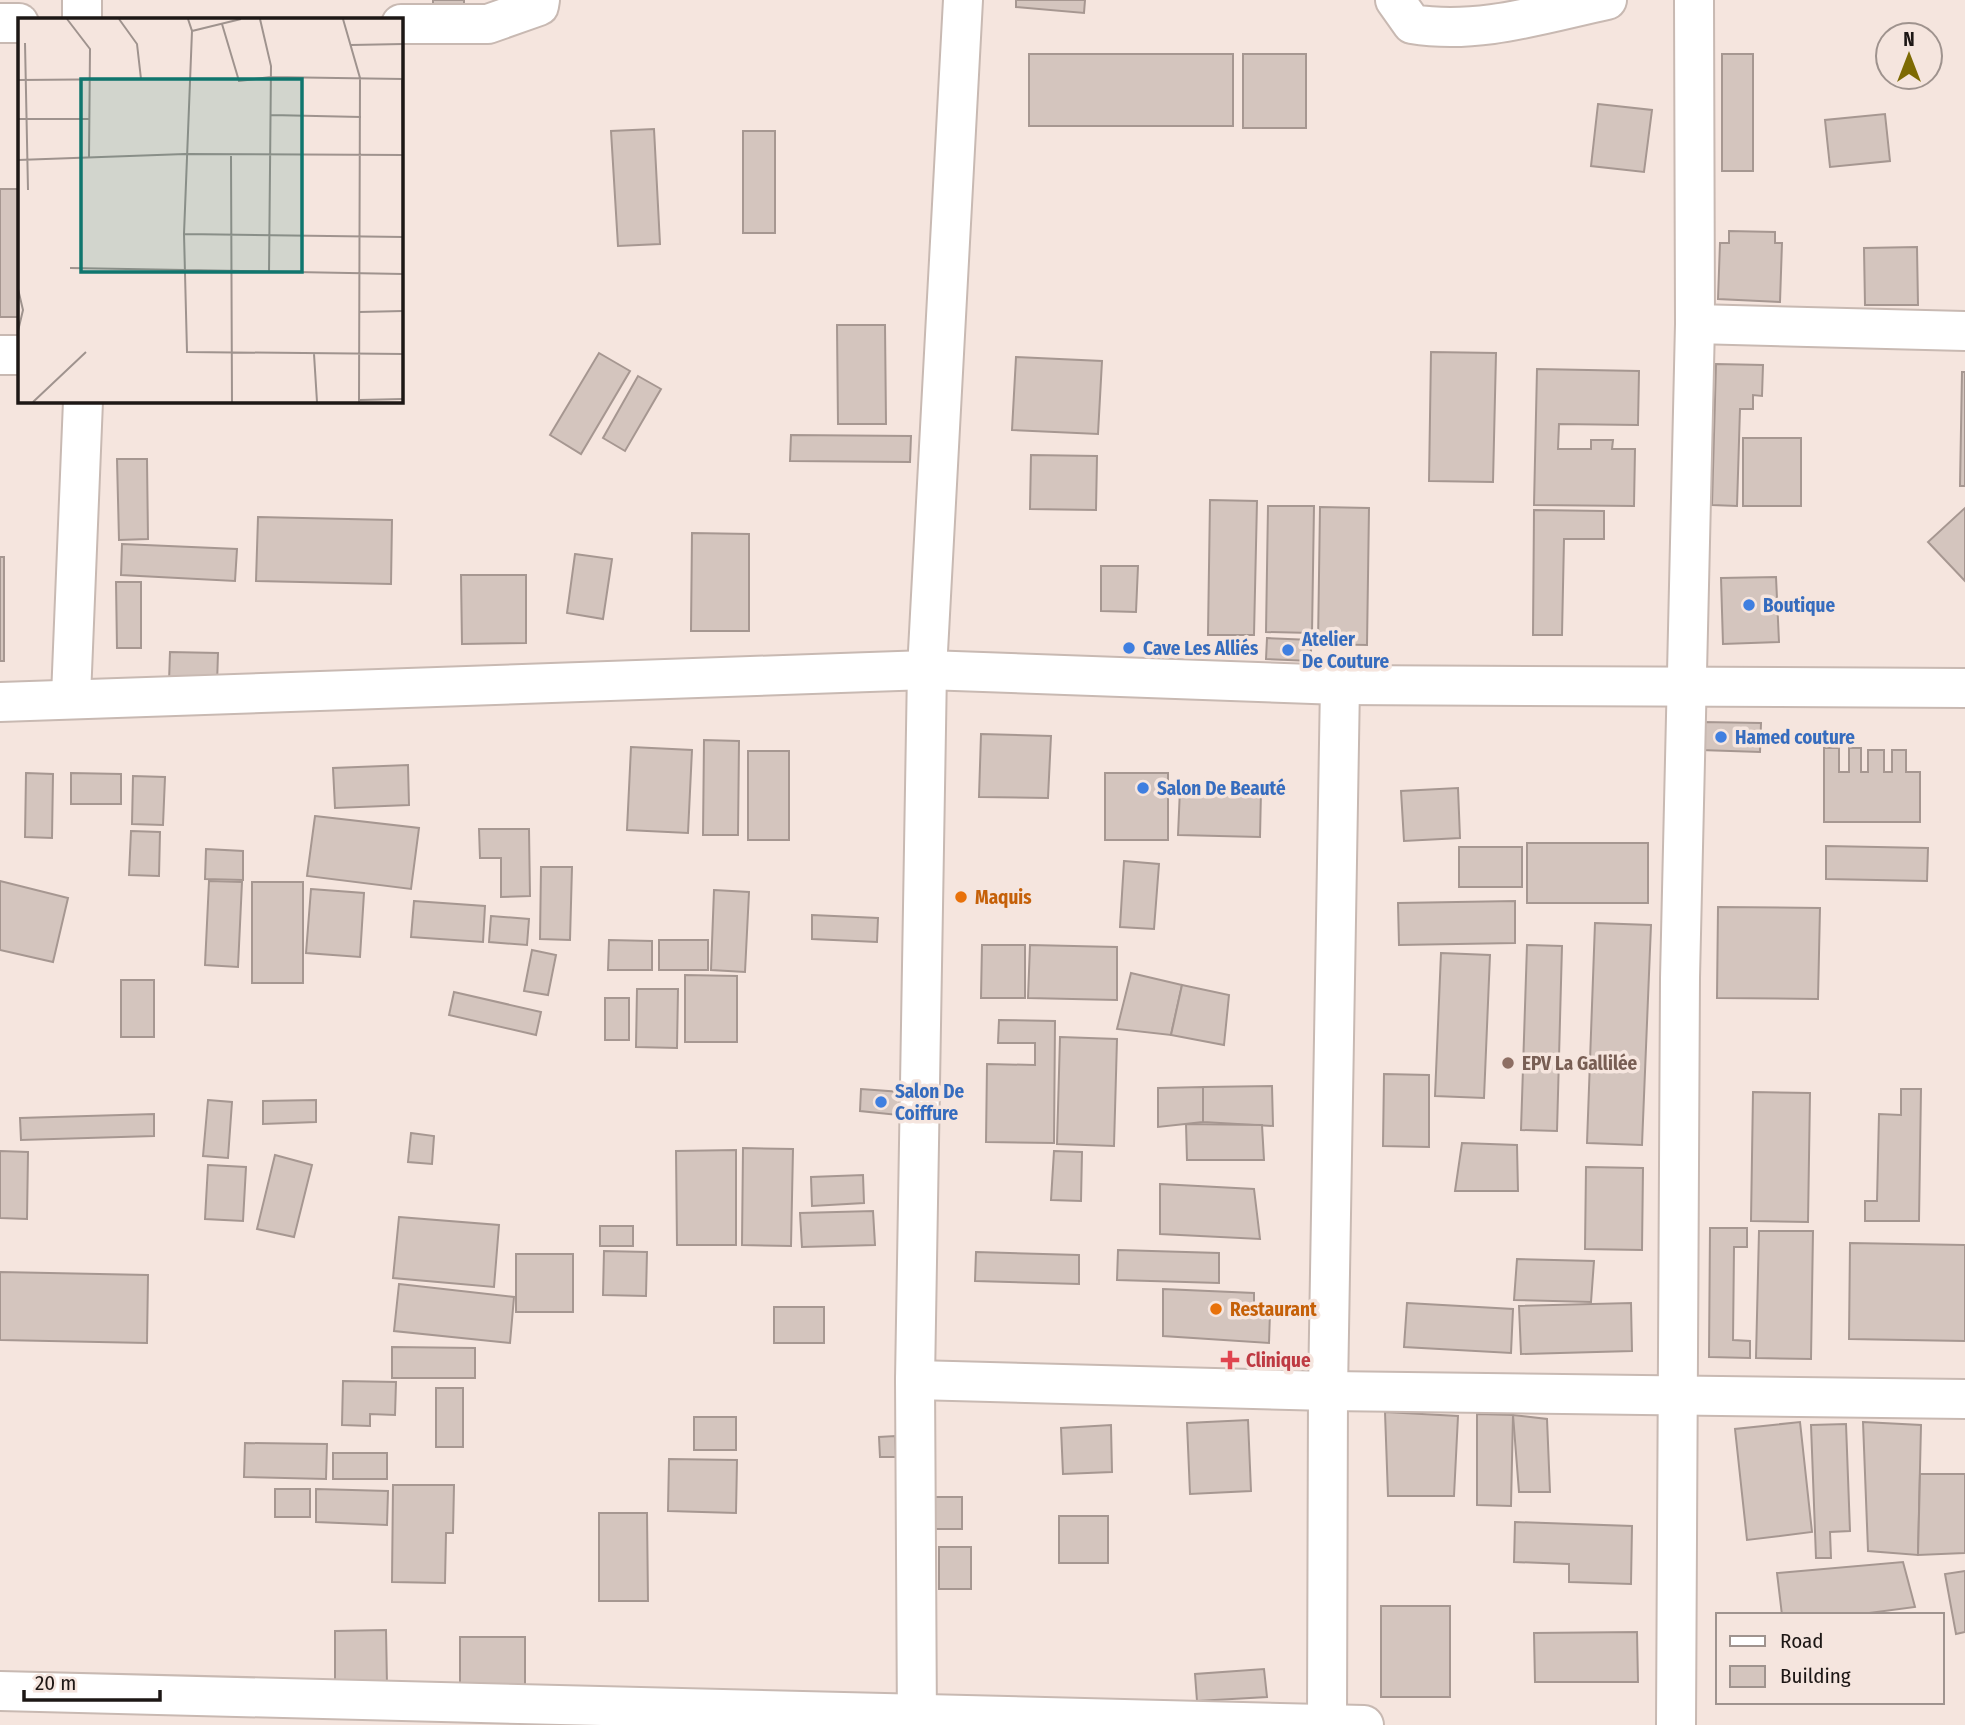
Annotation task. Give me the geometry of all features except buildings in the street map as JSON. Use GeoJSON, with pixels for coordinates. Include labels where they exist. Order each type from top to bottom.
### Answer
{"type":"FeatureCollection","features":[{"type":"Feature","properties":{"kind":"street"},"geometry":{"type":"LineString","coordinates":[[82,0],[82,18]]}},
{"type":"Feature","properties":{"kind":"street"},"geometry":{"type":"LineString","coordinates":[[402,24],[488,24],[539,6],[540,0]]}},
{"type":"Feature","properties":{"kind":"street"},"geometry":{"type":"LineString","coordinates":[[917,1718],[915,1380],[927,670],[963,0]]}},
{"type":"Feature","properties":{"kind":"street"},"geometry":{"type":"LineString","coordinates":[[1395,0],[1412,24],[1444,29],[1483,27],[1606,0]]}},
{"type":"Feature","properties":{"kind":"street"},"geometry":{"type":"LineString","coordinates":[[1676,1725],[1680,978],[1695,324],[1694,0]]}},
{"type":"Feature","properties":{"kind":"street"},"geometry":{"type":"LineString","coordinates":[[0,23],[18,23]]}},
{"type":"Feature","properties":{"kind":"street"},"geometry":{"type":"LineString","coordinates":[[1695,324],[1965,331]]}},
{"type":"Feature","properties":{"kind":"street"},"geometry":{"type":"LineString","coordinates":[[0,355],[18,355]]}},
{"type":"Feature","properties":{"kind":"street"},"geometry":{"type":"LineString","coordinates":[[71,697],[83,402]]}},
{"type":"Feature","properties":{"kind":"street"},"geometry":{"type":"LineString","coordinates":[[0,702],[71,697],[927,670],[1340,685],[1965,688]]}},
{"type":"Feature","properties":{"kind":"street"},"geometry":{"type":"LineString","coordinates":[[1327,1725],[1328,1391],[1340,685]]}},
{"type":"Feature","properties":{"kind":"street"},"geometry":{"type":"LineString","coordinates":[[915,1380],[1328,1391],[1965,1399]]}},
{"type":"Feature","properties":{"kind":"street"},"geometry":{"type":"LineString","coordinates":[[0,1691],[917,1718],[1364,1725]]}},
{"type":"Feature","properties":{"kind":"place","name":"Boutique"},"geometry":{"type":"Point","coordinates":[1749,605]}},
{"type":"Feature","properties":{"kind":"place","name":"Cave Les Alliés"},"geometry":{"type":"Point","coordinates":[1129,648]}},
{"type":"Feature","properties":{"kind":"place","name":"Atelier De Couture"},"geometry":{"type":"Point","coordinates":[1288,650]}},
{"type":"Feature","properties":{"kind":"place","name":"Hamed couture"},"geometry":{"type":"Point","coordinates":[1721,737]}},
{"type":"Feature","properties":{"kind":"place","name":"Salon De Beauté"},"geometry":{"type":"Point","coordinates":[1143,788]}},
{"type":"Feature","properties":{"kind":"place","name":"Maquis"},"geometry":{"type":"Point","coordinates":[961,897]}},
{"type":"Feature","properties":{"kind":"place","name":"EPV La Gallilée"},"geometry":{"type":"Point","coordinates":[1508,1063]}},
{"type":"Feature","properties":{"kind":"place","name":"Salon De Coiffure"},"geometry":{"type":"Point","coordinates":[881,1102]}},
{"type":"Feature","properties":{"kind":"place","name":"Restaurant"},"geometry":{"type":"Point","coordinates":[1216,1309]}},
{"type":"Feature","properties":{"kind":"place","name":"Clinique"},"geometry":{"type":"Point","coordinates":[1230,1360]}}]}
